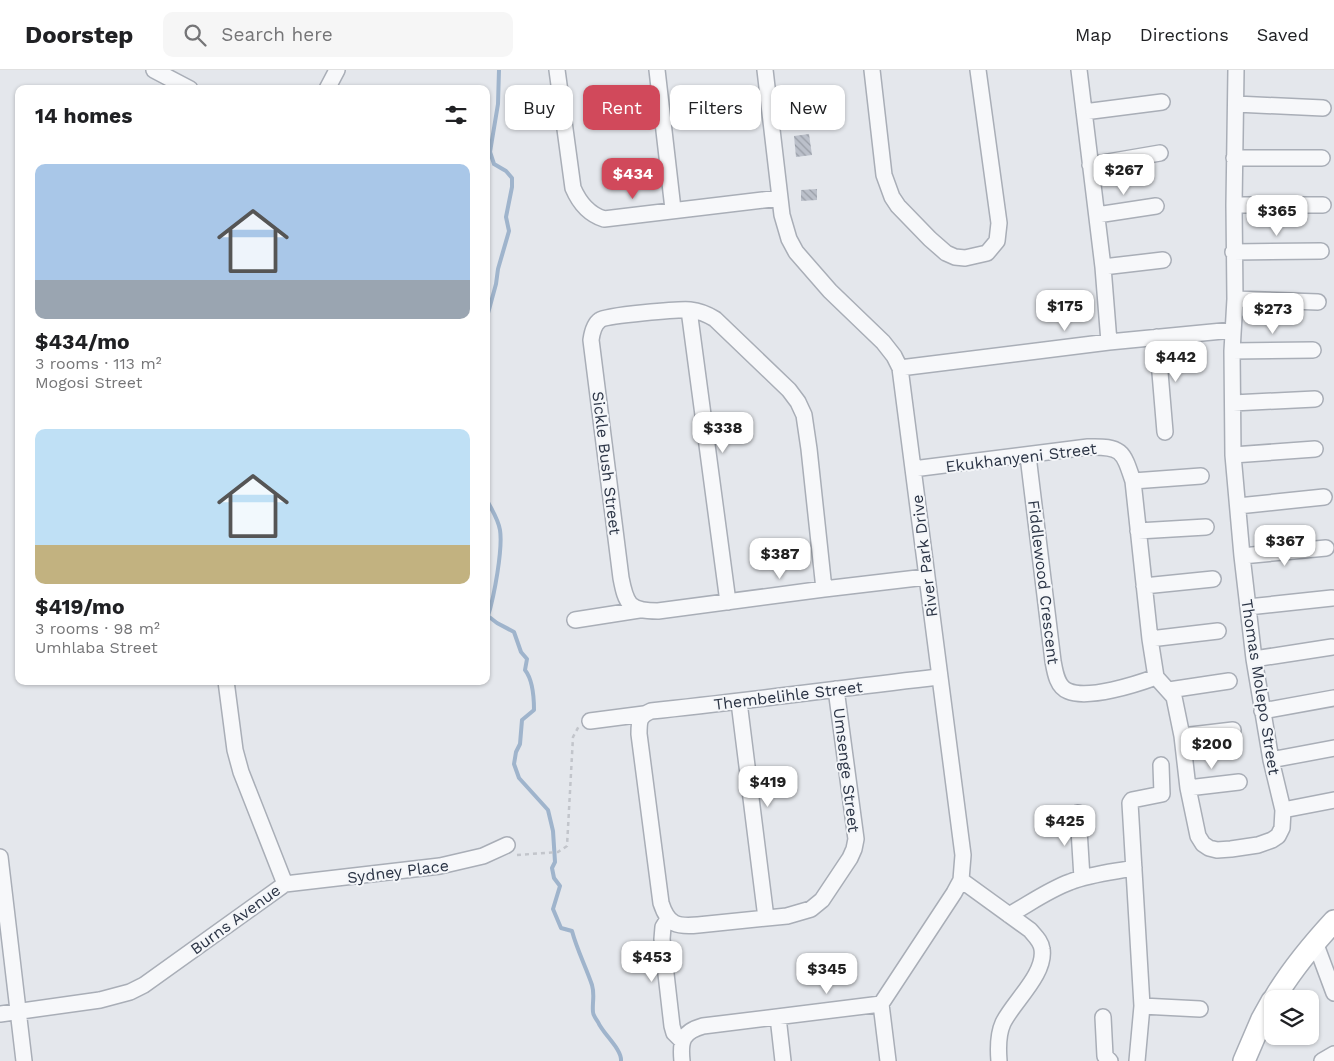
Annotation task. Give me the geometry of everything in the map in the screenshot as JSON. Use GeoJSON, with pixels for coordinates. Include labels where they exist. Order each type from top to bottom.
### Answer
{"type":"FeatureCollection","features":[{"type":"Feature","properties":{"kind":"street"},"geometry":{"type":"LineString","coordinates":[[154,70],[182,85]]}},
{"type":"Feature","properties":{"kind":"street"},"geometry":{"type":"LineString","coordinates":[[329,85],[337,70]]}},
{"type":"Feature","properties":{"kind":"street"},"geometry":{"type":"LineString","coordinates":[[557,70],[573,188],[587,210],[604,218],[780,198]]}},
{"type":"Feature","properties":{"kind":"street"},"geometry":{"type":"LineString","coordinates":[[657,70],[673,209]]}},
{"type":"Feature","properties":{"kind":"street","name":"River Park Drive"},"geometry":{"type":"LineString","coordinates":[[765,70],[780,198],[788,239],[796,252],[830,290],[883,342],[894,356],[900,368],[938,676],[963,854],[961,880],[881,1004]]}},
{"type":"Feature","properties":{"kind":"street"},"geometry":{"type":"LineString","coordinates":[[872,70],[884,175],[892,197],[930,239],[950,255],[965,258],[987,253],[996,245],[999,224],[978,70]]}},
{"type":"Feature","properties":{"kind":"street"},"geometry":{"type":"LineString","coordinates":[[1079,70],[1103,267],[1109,342]]}},
{"type":"Feature","properties":{"kind":"street","name":"Thomas Molepo Street"},"geometry":{"type":"LineString","coordinates":[[1156,677],[1174,697],[1182,736],[1188,788],[1198,836],[1208,848],[1217,850],[1258,845],[1278,836],[1282,828],[1283,810],[1271,760],[1254,659],[1233,455],[1232,350],[1235,299],[1234,158],[1236,70]]}},
{"type":"Feature","properties":{"kind":"street"},"geometry":{"type":"LineString","coordinates":[[1084,112],[1162,102]]}},
{"type":"Feature","properties":{"kind":"street"},"geometry":{"type":"LineString","coordinates":[[1236,104],[1323,108]]}},
{"type":"Feature","properties":{"kind":"street"},"geometry":{"type":"LineString","coordinates":[[1090,165],[1160,153]]}},
{"type":"Feature","properties":{"kind":"street"},"geometry":{"type":"LineString","coordinates":[[1234,158],[1322,158]]}},
{"type":"Feature","properties":{"kind":"street"},"geometry":{"type":"LineString","coordinates":[[1234,205],[1323,206]]}},
{"type":"Feature","properties":{"kind":"street"},"geometry":{"type":"LineString","coordinates":[[1097,215],[1156,206]]}},
{"type":"Feature","properties":{"kind":"street"},"geometry":{"type":"LineString","coordinates":[[1234,252],[1321,251]]}},
{"type":"Feature","properties":{"kind":"street"},"geometry":{"type":"LineString","coordinates":[[1103,267],[1163,260]]}},
{"type":"Feature","properties":{"kind":"street"},"geometry":{"type":"LineString","coordinates":[[1235,299],[1318,302]]}},
{"type":"Feature","properties":{"kind":"street"},"geometry":{"type":"LineString","coordinates":[[728,602],[689,310],[706,313],[716,319],[790,390],[798,402],[804,415],[809,449],[824,589]]}},
{"type":"Feature","properties":{"kind":"street","name":"Sickle Bush Street"},"geometry":{"type":"LineString","coordinates":[[639,610],[632,607],[627,600],[621,578],[591,340],[595,326],[606,317],[689,310]]}},
{"type":"Feature","properties":{"kind":"street"},"geometry":{"type":"LineString","coordinates":[[900,368],[1109,342],[1233,330]]}},
{"type":"Feature","properties":{"kind":"street"},"geometry":{"type":"LineString","coordinates":[[1157,337],[1165,432]]}},
{"type":"Feature","properties":{"kind":"street"},"geometry":{"type":"LineString","coordinates":[[1232,350],[1313,350]]}},
{"type":"Feature","properties":{"kind":"street"},"geometry":{"type":"LineString","coordinates":[[1232,403],[1315,399]]}},
{"type":"Feature","properties":{"kind":"street","name":"Ekukhanyeni Street"},"geometry":{"type":"LineString","coordinates":[[913,469],[1102,447],[1120,451],[1125,457],[1133,481]]}},
{"type":"Feature","properties":{"kind":"street"},"geometry":{"type":"LineString","coordinates":[[1233,455],[1315,449]]}},
{"type":"Feature","properties":{"kind":"street","name":"Fiddlewood Crescent"},"geometry":{"type":"LineString","coordinates":[[1028,456],[1053,661],[1056,676],[1061,685],[1067,691],[1086,693],[1120,689],[1156,677]]}},
{"type":"Feature","properties":{"kind":"street"},"geometry":{"type":"LineString","coordinates":[[1156,677],[1150,639],[1133,481],[1201,476]]}},
{"type":"Feature","properties":{"kind":"street"},"geometry":{"type":"LineString","coordinates":[[1238,506],[1324,497]]}},
{"type":"Feature","properties":{"kind":"street"},"geometry":{"type":"LineString","coordinates":[[1138,531],[1206,527]]}},
{"type":"Feature","properties":{"kind":"street"},"geometry":{"type":"LineString","coordinates":[[1242,556],[1326,548]]}},
{"type":"Feature","properties":{"kind":"street"},"geometry":{"type":"LineString","coordinates":[[575,620],[639,610],[658,611],[926,577]]}},
{"type":"Feature","properties":{"kind":"street"},"geometry":{"type":"LineString","coordinates":[[1144,586],[1213,579]]}},
{"type":"Feature","properties":{"kind":"street"},"geometry":{"type":"LineString","coordinates":[[1248,607],[1332,598]]}},
{"type":"Feature","properties":{"kind":"street"},"geometry":{"type":"LineString","coordinates":[[1150,639],[1218,631]]}},
{"type":"Feature","properties":{"kind":"street"},"geometry":{"type":"LineString","coordinates":[[1254,659],[1332,647]]}},
{"type":"Feature","properties":{"kind":"street","name":"Thembelihle Street"},"geometry":{"type":"LineString","coordinates":[[590,721],[642,717],[652,711],[739,702],[938,676]]}},
{"type":"Feature","properties":{"kind":"street"},"geometry":{"type":"LineString","coordinates":[[1168,690],[1229,681]]}},
{"type":"Feature","properties":{"kind":"street","name":"Burns Avenue"},"geometry":{"type":"LineString","coordinates":[[0,1014],[100,1000],[130,992],[144,985],[285,884],[241,772],[235,750],[227,685]]}},
{"type":"Feature","properties":{"kind":"street","name":"Umsenge Street"},"geometry":{"type":"LineString","coordinates":[[671,922],[684,926],[698,926],[801,913],[811,909],[822,900],[854,849],[855,826],[836,689]]}},
{"type":"Feature","properties":{"kind":"street"},"geometry":{"type":"LineString","coordinates":[[1262,711],[1334,698]]}},
{"type":"Feature","properties":{"kind":"street"},"geometry":{"type":"LineString","coordinates":[[739,702],[766,918]]}},
{"type":"Feature","properties":{"kind":"street"},"geometry":{"type":"LineString","coordinates":[[642,717],[639,734],[661,903],[671,922],[663,928],[662,939],[672,1026],[674,1033],[682,1041]]}},
{"type":"Feature","properties":{"kind":"street"},"geometry":{"type":"LineString","coordinates":[[1182,736],[1233,730]]}},
{"type":"Feature","properties":{"kind":"street"},"geometry":{"type":"LineString","coordinates":[[1271,760],[1334,748]]}},
{"type":"Feature","properties":{"kind":"street"},"geometry":{"type":"LineString","coordinates":[[1137,1061],[1142,1006],[1130,803],[1132,800],[1162,794],[1161,765]]}},
{"type":"Feature","properties":{"kind":"street"},"geometry":{"type":"LineString","coordinates":[[1188,788],[1238,782]]}},
{"type":"Feature","properties":{"kind":"street"},"geometry":{"type":"LineString","coordinates":[[1283,810],[1334,800]]}},
{"type":"Feature","properties":{"kind":"street"},"geometry":{"type":"LineString","coordinates":[[1078,813],[1082,878]]}},
{"type":"Feature","properties":{"kind":"street","name":"Sydney Place"},"geometry":{"type":"LineString","coordinates":[[285,884],[440,866],[483,856],[507,845]]}},
{"type":"Feature","properties":{"kind":"street"},"geometry":{"type":"LineString","coordinates":[[0,857],[24,1061]]}},
{"type":"Feature","properties":{"kind":"street"},"geometry":{"type":"LineString","coordinates":[[1009,915],[1051,890],[1082,878],[1134,868]]}},
{"type":"Feature","properties":{"kind":"street"},"geometry":{"type":"LineString","coordinates":[[961,880],[1030,930],[1038,939],[1042,949],[1042,960],[1037,973],[1004,1022],[1000,1034],[999,1061]]}},
{"type":"Feature","properties":{"kind":"street"},"geometry":{"type":"LineString","coordinates":[[1279,990],[1290,972],[1334,921]]}},
{"type":"Feature","properties":{"kind":"street"},"geometry":{"type":"LineString","coordinates":[[1315,942],[1334,993]]}},
{"type":"Feature","properties":{"kind":"street"},"geometry":{"type":"LineString","coordinates":[[682,1061],[682,1041],[694,1028],[881,1004],[888,1061]]}},
{"type":"Feature","properties":{"kind":"street"},"geometry":{"type":"LineString","coordinates":[[1142,1006],[1200,1010]]}},
{"type":"Feature","properties":{"kind":"street"},"geometry":{"type":"LineString","coordinates":[[1244,1061],[1264,1015]]}},
{"type":"Feature","properties":{"kind":"street"},"geometry":{"type":"LineString","coordinates":[[778,1017],[783,1061]]}},
{"type":"Feature","properties":{"kind":"street"},"geometry":{"type":"LineString","coordinates":[[1103,1017],[1105,1056],[1110,1061]]}},
{"type":"Feature","properties":{"kind":"street"},"geometry":{"type":"LineString","coordinates":[[1322,1061],[1334,1054]]}},
{"type":"Feature","properties":{"kind":"path"},"geometry":{"type":"LineString","coordinates":[[507,845],[517,855],[558,852],[567,846],[573,737],[576,729],[581,724],[590,721]]}},
{"type":"Feature","properties":{"kind":"building"},"geometry":{"type":"Polygon","coordinates":[[[809,134],[812,155],[796,157],[794,136],[809,134]]]}},
{"type":"Feature","properties":{"kind":"building"},"geometry":{"type":"Polygon","coordinates":[[[817,189],[817,200],[801,201],[801,190],[817,189]]]}},
{"type":"Feature","properties":{"kind":"waterway"},"geometry":{"type":"LineString","coordinates":[[490,152],[498,104],[499,70]]}},
{"type":"Feature","properties":{"kind":"waterway"},"geometry":{"type":"LineString","coordinates":[[490,152],[494,164],[506,171],[512,178],[512,187],[506,217],[509,231],[490,306]]}},
{"type":"Feature","properties":{"kind":"waterway"},"geometry":{"type":"LineString","coordinates":[[490,506],[498,521],[501,538],[490,608]]}},
{"type":"Feature","properties":{"kind":"waterway"},"geometry":{"type":"LineString","coordinates":[[490,618],[514,632],[521,652],[527,659],[525,670],[530,679],[534,710],[522,720],[520,744],[516,752],[514,764],[519,778],[548,810],[553,831],[555,862],[552,868],[554,878],[560,886],[553,909],[561,928],[572,931],[592,985],[594,1014],[600,1027],[619,1052],[621,1061]]}}]}
